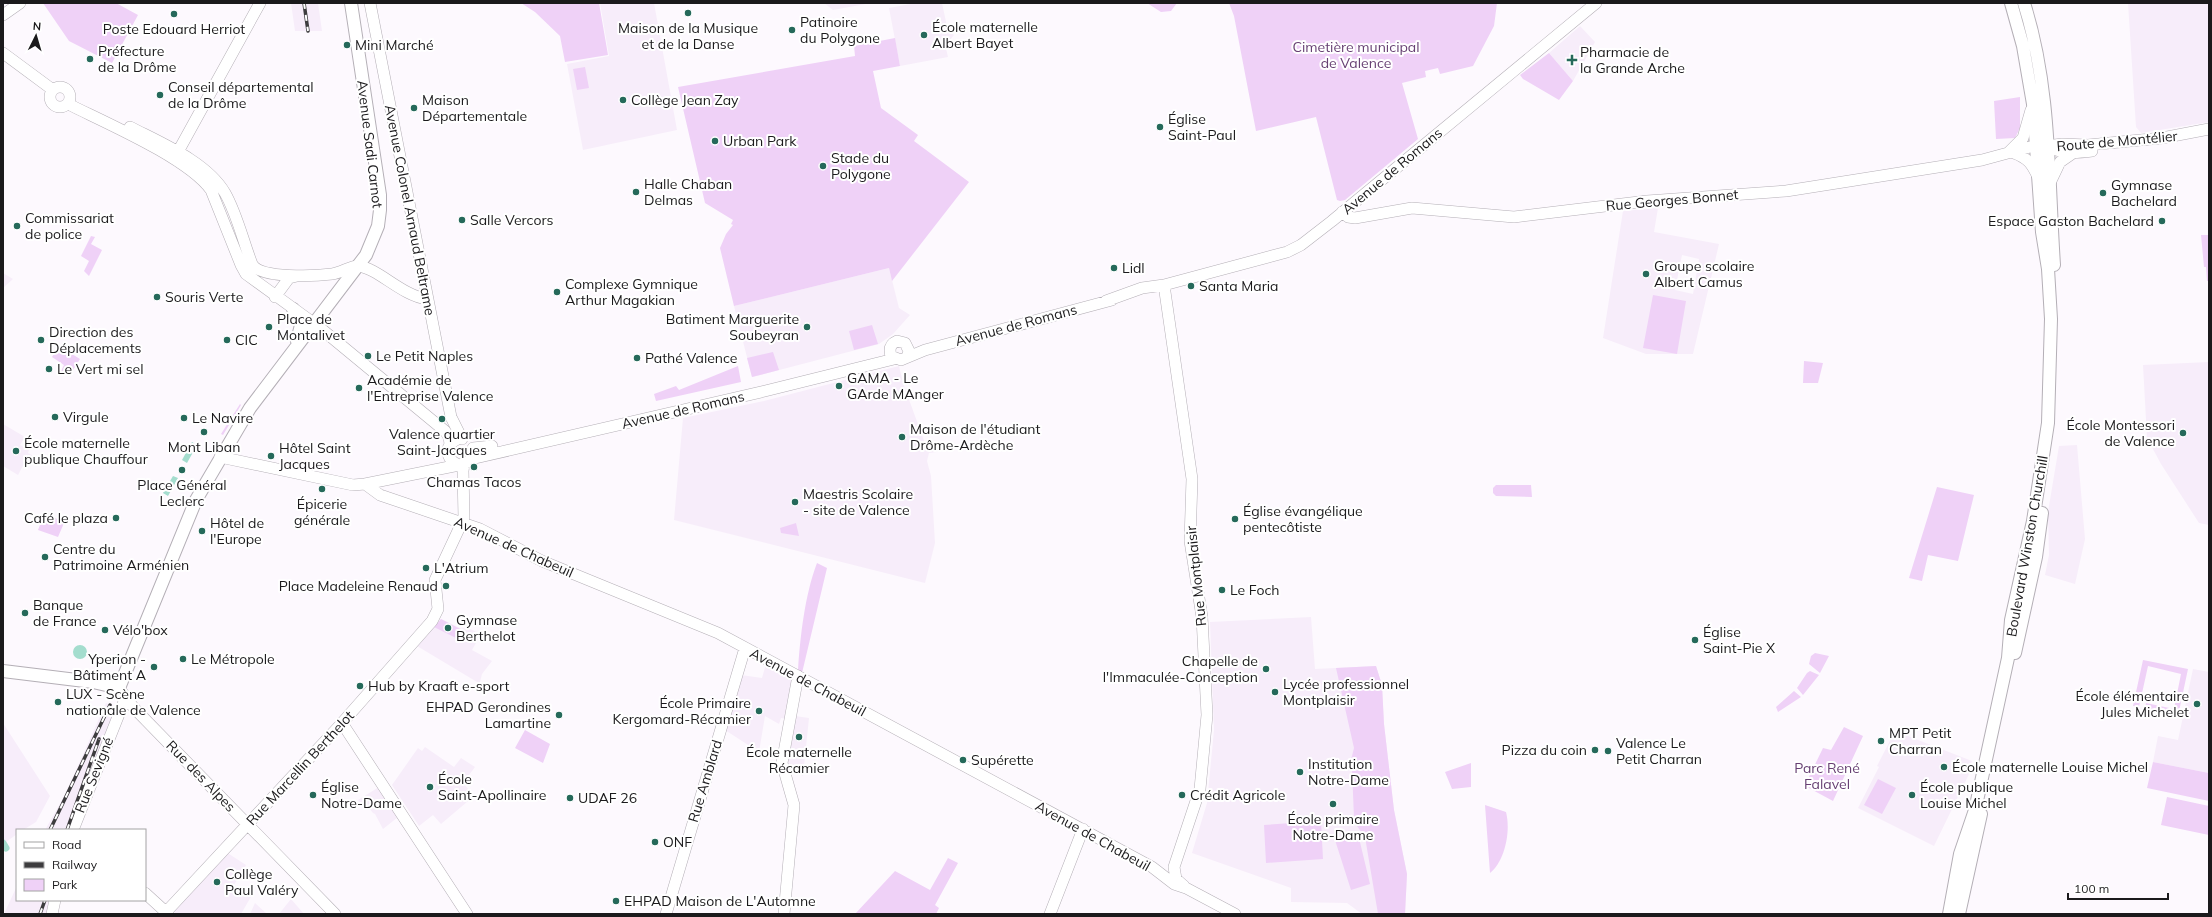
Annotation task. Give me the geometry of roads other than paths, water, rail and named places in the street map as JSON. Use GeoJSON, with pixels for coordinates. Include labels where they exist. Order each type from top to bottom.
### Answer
{"type":"FeatureCollection","features":[{"type":"Feature","properties":{"kind":"main road"},"geometry":{"type":"LineString","coordinates":[[3,15],[20,3]]}},
{"type":"Feature","properties":{"kind":"main road"},"geometry":{"type":"LineString","coordinates":[[176,156],[260,3]]}},
{"type":"Feature","properties":{"kind":"main road","name":"Avenue Sadi Carnot"},"geometry":{"type":"LineString","coordinates":[[122,693],[189,515],[221,455],[250,408],[333,296],[358,266],[375,236],[380,202],[351,3]]}},
{"type":"Feature","properties":{"kind":"main road","name":"Avenue Colonel Arnaud Beltrame"},"geometry":{"type":"LineString","coordinates":[[370,3],[451,417],[462,439]]}},
{"type":"Feature","properties":{"kind":"main road","name":"Avenue de Romans"},"geometry":{"type":"LineString","coordinates":[[908,352],[925,350],[1106,301],[1142,288],[1162,286],[1287,252],[1301,245],[1596,3]]}},
{"type":"Feature","properties":{"kind":"main road"},"geometry":{"type":"LineString","coordinates":[[2011,3],[2023,46],[2033,104],[2038,147]]}},
{"type":"Feature","properties":{"kind":"main road"},"geometry":{"type":"LineString","coordinates":[[2024,3],[2034,43],[2040,76],[2038,147]]}},
{"type":"Feature","properties":{"kind":"main road"},"geometry":{"type":"LineString","coordinates":[[3,53],[28,72],[51,93],[51,102],[56,106],[63,107],[69,100],[69,91],[64,87],[58,87],[51,93]]}},
{"type":"Feature","properties":{"kind":"main road"},"geometry":{"type":"LineString","coordinates":[[69,100],[176,156],[218,183],[227,198],[255,269],[273,274],[300,275],[331,274],[358,266],[369,270],[416,298],[427,299]]}},
{"type":"Feature","properties":{"kind":"main road"},"geometry":{"type":"LineString","coordinates":[[2033,104],[2026,131],[2014,151],[2031,162],[2038,178]]}},
{"type":"Feature","properties":{"kind":"main road","name":"Route de Montélier"},"geometry":{"type":"LineString","coordinates":[[2038,147],[2062,144],[2088,146],[2162,138],[2209,129]]}},
{"type":"Feature","properties":{"kind":"main road","name":"Route de Montélier"},"geometry":{"type":"LineString","coordinates":[[2038,147],[2058,152],[2073,153],[2174,142],[2209,134]]}},
{"type":"Feature","properties":{"kind":"main road","name":"Rue Georges Bonnet"},"geometry":{"type":"LineString","coordinates":[[1342,212],[1355,218],[1412,208],[1428,208],[1514,217],[1566,210],[1698,197],[1803,189],[2003,155],[2014,151],[2038,147]]}},
{"type":"Feature","properties":{"kind":"main road","name":"Boulevard Winston Churchill"},"geometry":{"type":"LineString","coordinates":[[1949,914],[1960,854],[1975,810],[2008,658],[2011,620],[2033,521],[2048,423],[2051,320],[2048,269],[2042,232],[2038,178],[2038,147]]}},
{"type":"Feature","properties":{"kind":"main road","name":"Boulevard Winston Churchill"},"geometry":{"type":"LineString","coordinates":[[1960,914],[2033,572],[2053,429],[2057,370],[2057,318],[2050,183],[2038,147]]}},
{"type":"Feature","properties":{"kind":"main road","name":"Route de Montélier"},"geometry":{"type":"LineString","coordinates":[[2050,183],[2060,162],[2073,153]]}},
{"type":"Feature","properties":{"kind":"main road"},"geometry":{"type":"LineString","coordinates":[[176,156],[204,180],[211,190],[243,270],[256,283],[313,323],[445,430],[449,437],[450,444]]}},
{"type":"Feature","properties":{"kind":"main road"},"geometry":{"type":"LineString","coordinates":[[331,274],[336,278],[337,282],[333,296]]}},
{"type":"Feature","properties":{"kind":"main road"},"geometry":{"type":"LineString","coordinates":[[275,297],[289,278],[300,275]]}},
{"type":"Feature","properties":{"kind":"main road","name":"Rue Montplaisir"},"geometry":{"type":"LineString","coordinates":[[1162,286],[1192,479],[1190,541],[1202,617],[1206,715],[1200,789],[1175,863]]}},
{"type":"Feature","properties":{"kind":"main road","name":"Avenue Sadi Carnot"},"geometry":{"type":"LineString","coordinates":[[293,309],[301,325],[294,349]]}},
{"type":"Feature","properties":{"kind":"main road"},"geometry":{"type":"LineString","coordinates":[[897,341],[905,343],[908,352],[901,360],[892,355],[892,344],[897,341]]}},
{"type":"Feature","properties":{"kind":"main road","name":"Avenue de Romans"},"geometry":{"type":"LineString","coordinates":[[465,462],[481,448],[577,428],[892,355]]}},
{"type":"Feature","properties":{"kind":"main road","name":"Avenue de Romans"},"geometry":{"type":"LineString","coordinates":[[365,484],[465,462],[765,391],[892,355]]}},
{"type":"Feature","properties":{"kind":"main road"},"geometry":{"type":"LineString","coordinates":[[445,430],[451,417]]}},
{"type":"Feature","properties":{"kind":"main road"},"geometry":{"type":"LineString","coordinates":[[462,523],[465,513],[465,462],[469,442],[462,439],[455,440],[450,444],[447,450],[448,457],[465,462]]}},
{"type":"Feature","properties":{"kind":"main road"},"geometry":{"type":"LineString","coordinates":[[221,455],[349,484],[365,484]]}},
{"type":"Feature","properties":{"kind":"main road","name":"Avenue de Chabeuil"},"geometry":{"type":"LineString","coordinates":[[365,484],[386,497],[480,530],[542,561],[700,625],[1083,829],[1152,867],[1165,879],[1189,889],[1235,914]]}},
{"type":"Feature","properties":{"kind":"main road","name":"Rue Marcellin Berthelot"},"geometry":{"type":"LineString","coordinates":[[167,913],[342,723],[432,621],[438,609],[436,580],[462,523]]}},
{"type":"Feature","properties":{"kind":"main road","name":"Rue Amblard"},"geometry":{"type":"LineString","coordinates":[[666,914],[745,648]]}},
{"type":"Feature","properties":{"kind":"main road"},"geometry":{"type":"LineString","coordinates":[[3,671],[93,682],[122,693]]}},
{"type":"Feature","properties":{"kind":"main road"},"geometry":{"type":"LineString","coordinates":[[784,914],[794,809],[793,797],[782,764],[798,676]]}},
{"type":"Feature","properties":{"kind":"main road","name":"Rue des Alpes"},"geometry":{"type":"LineString","coordinates":[[122,693],[335,914]]}},
{"type":"Feature","properties":{"kind":"main road","name":"Rue Sevigné"},"geometry":{"type":"LineString","coordinates":[[76,829],[122,693]]}},
{"type":"Feature","properties":{"kind":"main road"},"geometry":{"type":"LineString","coordinates":[[342,723],[467,914]]}},
{"type":"Feature","properties":{"kind":"main road"},"geometry":{"type":"LineString","coordinates":[[1050,914],[1083,829]]}},
{"type":"Feature","properties":{"kind":"main road"},"geometry":{"type":"LineString","coordinates":[[1152,867],[1164,868],[1175,863],[1174,874],[1189,889]]}},
{"type":"Feature","properties":{"kind":"main road"},"geometry":{"type":"LineString","coordinates":[[146,894],[167,913]]}},
{"type":"Feature","properties":{"kind":"main road"},"geometry":{"type":"LineString","coordinates":[[52,914],[55,901]]}},
{"type":"Feature","properties":{"kind":"waterway"},"geometry":{"type":"LineString","coordinates":[[3,843],[6,848]]}},
{"type":"Feature","properties":{"kind":"railway"},"geometry":{"type":"LineString","coordinates":[[304,3],[308,31]]}},
{"type":"Feature","properties":{"kind":"railway"},"geometry":{"type":"LineString","coordinates":[[50,829],[110,705]]}},
{"type":"Feature","properties":{"kind":"railway"},"geometry":{"type":"LineString","coordinates":[[67,829],[99,739]]}},
{"type":"Feature","properties":{"kind":"railway"},"geometry":{"type":"LineString","coordinates":[[40,914],[45,901]]}},
{"type":"Feature","properties":{"kind":"place","name":"Maison de la Musique et de la Danse"},"geometry":{"type":"Point","coordinates":[688,13]}},
{"type":"Feature","properties":{"kind":"place","name":"Poste Edouard Herriot"},"geometry":{"type":"Point","coordinates":[174,14]}},
{"type":"Feature","properties":{"kind":"place","name":"Patinoire du Polygone"},"geometry":{"type":"Point","coordinates":[792,30]}},
{"type":"Feature","properties":{"kind":"place","name":"École maternelle Albert Bayet"},"geometry":{"type":"Point","coordinates":[924,35]}},
{"type":"Feature","properties":{"kind":"place","name":"Mini Marché"},"geometry":{"type":"Point","coordinates":[347,45]}},
{"type":"Feature","properties":{"kind":"place","name":"Préfecture de la Drôme"},"geometry":{"type":"Point","coordinates":[90,59]}},
{"type":"Feature","properties":{"kind":"place","name":"Pharmacie de la Grande Arche"},"geometry":{"type":"Point","coordinates":[1572,60]}},
{"type":"Feature","properties":{"kind":"place","name":"Conseil départemental de la Drôme"},"geometry":{"type":"Point","coordinates":[160,95]}},
{"type":"Feature","properties":{"kind":"place","name":"Collège Jean Zay"},"geometry":{"type":"Point","coordinates":[623,100]}},
{"type":"Feature","properties":{"kind":"place","name":"Maison Départementale"},"geometry":{"type":"Point","coordinates":[414,108]}},
{"type":"Feature","properties":{"kind":"place","name":"Église Saint-Paul"},"geometry":{"type":"Point","coordinates":[1160,127]}},
{"type":"Feature","properties":{"kind":"place","name":"Urban Park"},"geometry":{"type":"Point","coordinates":[715,141]}},
{"type":"Feature","properties":{"kind":"place","name":"Stade du Polygone"},"geometry":{"type":"Point","coordinates":[823,166]}},
{"type":"Feature","properties":{"kind":"place","name":"Halle Chaban Delmas"},"geometry":{"type":"Point","coordinates":[636,192]}},
{"type":"Feature","properties":{"kind":"place","name":"Gymnase Bachelard"},"geometry":{"type":"Point","coordinates":[2103,193]}},
{"type":"Feature","properties":{"kind":"place","name":"Salle Vercors"},"geometry":{"type":"Point","coordinates":[462,220]}},
{"type":"Feature","properties":{"kind":"place","name":"Espace Gaston Bachelard"},"geometry":{"type":"Point","coordinates":[2162,221]}},
{"type":"Feature","properties":{"kind":"place","name":"Commissariat de police"},"geometry":{"type":"Point","coordinates":[17,226]}},
{"type":"Feature","properties":{"kind":"place","name":"Lidl"},"geometry":{"type":"Point","coordinates":[1114,268]}},
{"type":"Feature","properties":{"kind":"place","name":"Groupe scolaire Albert Camus"},"geometry":{"type":"Point","coordinates":[1646,274]}},
{"type":"Feature","properties":{"kind":"place","name":"Santa Maria"},"geometry":{"type":"Point","coordinates":[1191,286]}},
{"type":"Feature","properties":{"kind":"place","name":"Complexe Gymnique Arthur Magakian"},"geometry":{"type":"Point","coordinates":[557,292]}},
{"type":"Feature","properties":{"kind":"place","name":"Souris Verte"},"geometry":{"type":"Point","coordinates":[157,297]}},
{"type":"Feature","properties":{"kind":"place","name":"Place de Montalivet"},"geometry":{"type":"Point","coordinates":[269,327]}},
{"type":"Feature","properties":{"kind":"place","name":"Batiment Marguerite Soubeyran"},"geometry":{"type":"Point","coordinates":[807,327]}},
{"type":"Feature","properties":{"kind":"place","name":"Direction des Déplacements"},"geometry":{"type":"Point","coordinates":[41,340]}},
{"type":"Feature","properties":{"kind":"place","name":"CIC"},"geometry":{"type":"Point","coordinates":[227,340]}},
{"type":"Feature","properties":{"kind":"place","name":"Le Petit Naples"},"geometry":{"type":"Point","coordinates":[368,356]}},
{"type":"Feature","properties":{"kind":"place","name":"Pathé Valence"},"geometry":{"type":"Point","coordinates":[637,358]}},
{"type":"Feature","properties":{"kind":"place","name":"Le Vert mi sel"},"geometry":{"type":"Point","coordinates":[49,369]}},
{"type":"Feature","properties":{"kind":"place","name":"GAMA - Le GArde MAnger"},"geometry":{"type":"Point","coordinates":[839,386]}},
{"type":"Feature","properties":{"kind":"place","name":"Académie de l'Entreprise Valence"},"geometry":{"type":"Point","coordinates":[359,388]}},
{"type":"Feature","properties":{"kind":"place","name":"Virgule"},"geometry":{"type":"Point","coordinates":[55,417]}},
{"type":"Feature","properties":{"kind":"place","name":"Le Navire"},"geometry":{"type":"Point","coordinates":[184,418]}},
{"type":"Feature","properties":{"kind":"place","name":"Valence quartier Saint-Jacques"},"geometry":{"type":"Point","coordinates":[442,419]}},
{"type":"Feature","properties":{"kind":"place","name":"Mont Liban"},"geometry":{"type":"Point","coordinates":[204,432]}},
{"type":"Feature","properties":{"kind":"place","name":"École Montessori de Valence"},"geometry":{"type":"Point","coordinates":[2183,433]}},
{"type":"Feature","properties":{"kind":"place","name":"Maison de l'étudiant Drôme-Ardèche"},"geometry":{"type":"Point","coordinates":[902,437]}},
{"type":"Feature","properties":{"kind":"place","name":"École maternelle publique Chauffour"},"geometry":{"type":"Point","coordinates":[16,451]}},
{"type":"Feature","properties":{"kind":"place","name":"Hôtel Saint Jacques"},"geometry":{"type":"Point","coordinates":[271,456]}},
{"type":"Feature","properties":{"kind":"place","name":"Chamas Tacos"},"geometry":{"type":"Point","coordinates":[474,467]}},
{"type":"Feature","properties":{"kind":"place","name":"Place Général Leclerc"},"geometry":{"type":"Point","coordinates":[182,470]}},
{"type":"Feature","properties":{"kind":"place","name":"Épicerie générale"},"geometry":{"type":"Point","coordinates":[322,489]}},
{"type":"Feature","properties":{"kind":"place","name":"Maestris Scolaire - site de Valence"},"geometry":{"type":"Point","coordinates":[795,502]}},
{"type":"Feature","properties":{"kind":"place","name":"Café le plaza"},"geometry":{"type":"Point","coordinates":[116,518]}},
{"type":"Feature","properties":{"kind":"place","name":"Église évangélique pentecôtiste"},"geometry":{"type":"Point","coordinates":[1235,519]}},
{"type":"Feature","properties":{"kind":"place","name":"Hôtel de l'Europe"},"geometry":{"type":"Point","coordinates":[202,531]}},
{"type":"Feature","properties":{"kind":"place","name":"Centre du Patrimoine Arménien"},"geometry":{"type":"Point","coordinates":[45,557]}},
{"type":"Feature","properties":{"kind":"place","name":"L'Atrium"},"geometry":{"type":"Point","coordinates":[426,568]}},
{"type":"Feature","properties":{"kind":"place","name":"Place Madeleine Renaud"},"geometry":{"type":"Point","coordinates":[446,586]}},
{"type":"Feature","properties":{"kind":"place","name":"Le Foch"},"geometry":{"type":"Point","coordinates":[1222,590]}},
{"type":"Feature","properties":{"kind":"place","name":"Banque de France"},"geometry":{"type":"Point","coordinates":[25,613]}},
{"type":"Feature","properties":{"kind":"place","name":"Gymnase Berthelot"},"geometry":{"type":"Point","coordinates":[448,628]}},
{"type":"Feature","properties":{"kind":"place","name":"Vélo'box"},"geometry":{"type":"Point","coordinates":[105,630]}},
{"type":"Feature","properties":{"kind":"place","name":"Église Saint-Pie X"},"geometry":{"type":"Point","coordinates":[1695,640]}},
{"type":"Feature","properties":{"kind":"place","name":"Le Métropole"},"geometry":{"type":"Point","coordinates":[183,659]}},
{"type":"Feature","properties":{"kind":"place","name":"Yperion - Bâtiment A"},"geometry":{"type":"Point","coordinates":[154,667]}},
{"type":"Feature","properties":{"kind":"place","name":"Chapelle de l'Immaculée-Conception"},"geometry":{"type":"Point","coordinates":[1266,669]}},
{"type":"Feature","properties":{"kind":"place","name":"Hub by Kraaft e-sport"},"geometry":{"type":"Point","coordinates":[360,686]}},
{"type":"Feature","properties":{"kind":"place","name":"Lycée professionnel Montplaisir"},"geometry":{"type":"Point","coordinates":[1275,692]}},
{"type":"Feature","properties":{"kind":"place","name":"LUX - Scène nationale de Valence"},"geometry":{"type":"Point","coordinates":[58,702]}},
{"type":"Feature","properties":{"kind":"place","name":"École élémentaire Jules Michelet"},"geometry":{"type":"Point","coordinates":[2197,704]}},
{"type":"Feature","properties":{"kind":"place","name":"École Primaire Kergomard-Récamier"},"geometry":{"type":"Point","coordinates":[759,711]}},
{"type":"Feature","properties":{"kind":"place","name":"EHPAD Gerondines Lamartine"},"geometry":{"type":"Point","coordinates":[559,715]}},
{"type":"Feature","properties":{"kind":"place","name":"École maternelle Récamier"},"geometry":{"type":"Point","coordinates":[799,737]}},
{"type":"Feature","properties":{"kind":"place","name":"MPT Petit Charran"},"geometry":{"type":"Point","coordinates":[1881,741]}},
{"type":"Feature","properties":{"kind":"place","name":"Pizza du coin"},"geometry":{"type":"Point","coordinates":[1595,750]}},
{"type":"Feature","properties":{"kind":"place","name":"Valence Le Petit Charran"},"geometry":{"type":"Point","coordinates":[1608,751]}},
{"type":"Feature","properties":{"kind":"place","name":"Supérette"},"geometry":{"type":"Point","coordinates":[963,760]}},
{"type":"Feature","properties":{"kind":"place","name":"École maternelle Louise Michel"},"geometry":{"type":"Point","coordinates":[1944,767]}},
{"type":"Feature","properties":{"kind":"place","name":"Institution Notre-Dame"},"geometry":{"type":"Point","coordinates":[1300,772]}},
{"type":"Feature","properties":{"kind":"place","name":"École Saint-Apollinaire"},"geometry":{"type":"Point","coordinates":[430,787]}},
{"type":"Feature","properties":{"kind":"place","name":"Église Notre-Dame"},"geometry":{"type":"Point","coordinates":[313,795]}},
{"type":"Feature","properties":{"kind":"place","name":"Crédit Agricole"},"geometry":{"type":"Point","coordinates":[1182,795]}},
{"type":"Feature","properties":{"kind":"place","name":"École publique Louise Michel"},"geometry":{"type":"Point","coordinates":[1912,795]}},
{"type":"Feature","properties":{"kind":"place","name":"UDAF 26"},"geometry":{"type":"Point","coordinates":[570,798]}},
{"type":"Feature","properties":{"kind":"place","name":"École primaire Notre-Dame"},"geometry":{"type":"Point","coordinates":[1333,804]}},
{"type":"Feature","properties":{"kind":"place","name":"ONF"},"geometry":{"type":"Point","coordinates":[655,842]}},
{"type":"Feature","properties":{"kind":"place","name":"Collège Paul Valéry"},"geometry":{"type":"Point","coordinates":[217,882]}},
{"type":"Feature","properties":{"kind":"place","name":"EHPAD Maison de L'Automne"},"geometry":{"type":"Point","coordinates":[616,901]}},
{"type":"Feature","properties":{"kind":"park label","name":"Cimetière municipal de Valence"},"geometry":{"type":"Point","coordinates":[1356,56]}},
{"type":"Feature","properties":{"kind":"park label","name":"Parc René Falavel"},"geometry":{"type":"Point","coordinates":[1827,776]}}]}
